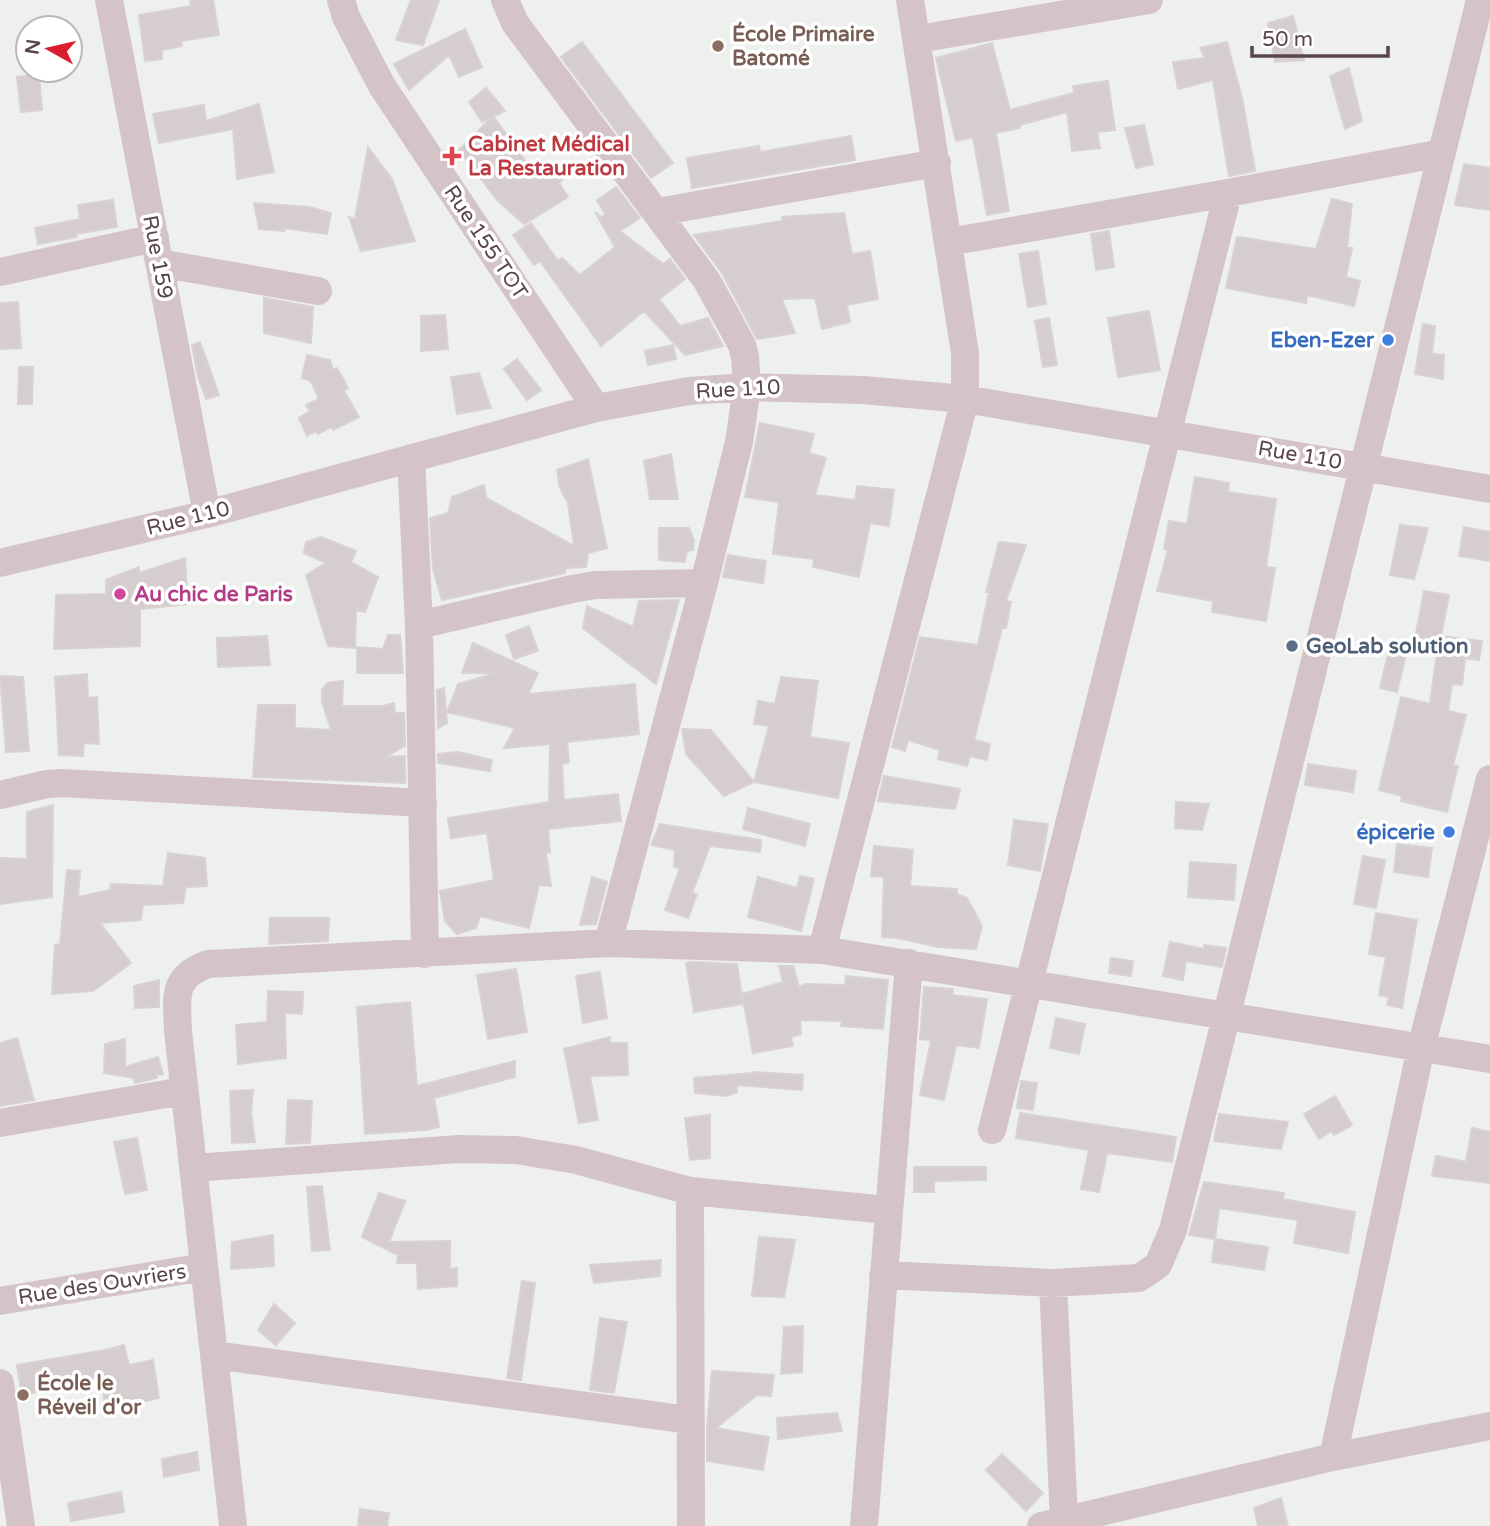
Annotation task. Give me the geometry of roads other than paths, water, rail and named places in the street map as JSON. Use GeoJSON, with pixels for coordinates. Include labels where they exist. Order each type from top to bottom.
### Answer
{"type":"FeatureCollection","features":[{"type":"Feature","properties":{"kind":"street","name":"Rue 159"},"geometry":{"type":"LineString","coordinates":[[109,0],[207,514]]}},
{"type":"Feature","properties":{"kind":"street","name":"Rue 155 TOT"},"geometry":{"type":"LineString","coordinates":[[341,0],[346,17],[382,86],[596,408]]}},
{"type":"Feature","properties":{"kind":"street"},"geometry":{"type":"LineString","coordinates":[[505,0],[515,23],[707,282],[742,345],[747,387],[739,442],[704,583],[608,943]]}},
{"type":"Feature","properties":{"kind":"street"},"geometry":{"type":"LineString","coordinates":[[822,950],[965,399],[965,353],[910,0]]}},
{"type":"Feature","properties":{"kind":"street"},"geometry":{"type":"LineString","coordinates":[[918,39],[1149,0]]}},
{"type":"Feature","properties":{"kind":"street"},"geometry":{"type":"LineString","coordinates":[[883,1275],[1052,1283],[1139,1278],[1158,1265],[1173,1230],[1228,1016],[1479,0]]}},
{"type":"Feature","properties":{"kind":"street"},"geometry":{"type":"LineString","coordinates":[[949,242],[1228,194],[1441,153]]}},
{"type":"Feature","properties":{"kind":"street"},"geometry":{"type":"LineString","coordinates":[[657,212],[937,163]]}},
{"type":"Feature","properties":{"kind":"street"},"geometry":{"type":"LineString","coordinates":[[992,1130],[1228,194]]}},
{"type":"Feature","properties":{"kind":"street"},"geometry":{"type":"LineString","coordinates":[[0,272],[157,250],[318,291]]}},
{"type":"Feature","properties":{"kind":"street","name":"Rue 110"},"geometry":{"type":"LineString","coordinates":[[0,563],[207,514],[596,408],[689,391],[747,387],[863,390],[965,399],[1490,489]]}},
{"type":"Feature","properties":{"kind":"street"},"geometry":{"type":"LineString","coordinates":[[411,458],[419,625],[425,954]]}},
{"type":"Feature","properties":{"kind":"street"},"geometry":{"type":"LineString","coordinates":[[419,625],[595,585],[704,583]]}},
{"type":"Feature","properties":{"kind":"street"},"geometry":{"type":"LineString","coordinates":[[1333,1457],[1421,1048],[1490,779]]}},
{"type":"Feature","properties":{"kind":"street"},"geometry":{"type":"LineString","coordinates":[[0,795],[62,783],[423,803]]}},
{"type":"Feature","properties":{"kind":"street"},"geometry":{"type":"LineString","coordinates":[[233,1526],[178,1031],[177,996],[183,978],[192,969],[208,964],[608,943],[822,950],[909,962],[1490,1059]]}},
{"type":"Feature","properties":{"kind":"street"},"geometry":{"type":"LineString","coordinates":[[864,1526],[909,962]]}},
{"type":"Feature","properties":{"kind":"street"},"geometry":{"type":"LineString","coordinates":[[0,1123],[183,1091]]}},
{"type":"Feature","properties":{"kind":"street"},"geometry":{"type":"LineString","coordinates":[[194,1168],[459,1149],[516,1150],[576,1160],[690,1191],[888,1210]]}},
{"type":"Feature","properties":{"kind":"street"},"geometry":{"type":"LineString","coordinates":[[690,1191],[691,1526]]}},
{"type":"Feature","properties":{"kind":"street","name":"Rue des Ouvriers"},"geometry":{"type":"LineString","coordinates":[[0,1300],[204,1267]]}},
{"type":"Feature","properties":{"kind":"street"},"geometry":{"type":"LineString","coordinates":[[1052,1283],[1052,1523],[1333,1457],[1490,1426]]}},
{"type":"Feature","properties":{"kind":"street"},"geometry":{"type":"LineString","coordinates":[[214,1355],[689,1420]]}},
{"type":"Feature","properties":{"kind":"street"},"geometry":{"type":"LineString","coordinates":[[0,1383],[5,1443],[21,1526]]}},
{"type":"Feature","properties":{"kind":"place","name":"École Primaire Batomé"},"geometry":{"type":"Point","coordinates":[718,46]}},
{"type":"Feature","properties":{"kind":"place","name":"Cabinet Médical La Restauration"},"geometry":{"type":"Point","coordinates":[452,156]}},
{"type":"Feature","properties":{"kind":"place","name":"Eben-Ezer"},"geometry":{"type":"Point","coordinates":[1388,340]}},
{"type":"Feature","properties":{"kind":"place","name":"Au chic de Paris"},"geometry":{"type":"Point","coordinates":[120,594]}},
{"type":"Feature","properties":{"kind":"place","name":"GeoLab solution"},"geometry":{"type":"Point","coordinates":[1292,646]}},
{"type":"Feature","properties":{"kind":"place","name":"épicerie"},"geometry":{"type":"Point","coordinates":[1449,832]}},
{"type":"Feature","properties":{"kind":"place","name":"École le Réveil d'or"},"geometry":{"type":"Point","coordinates":[23,1395]}}]}
